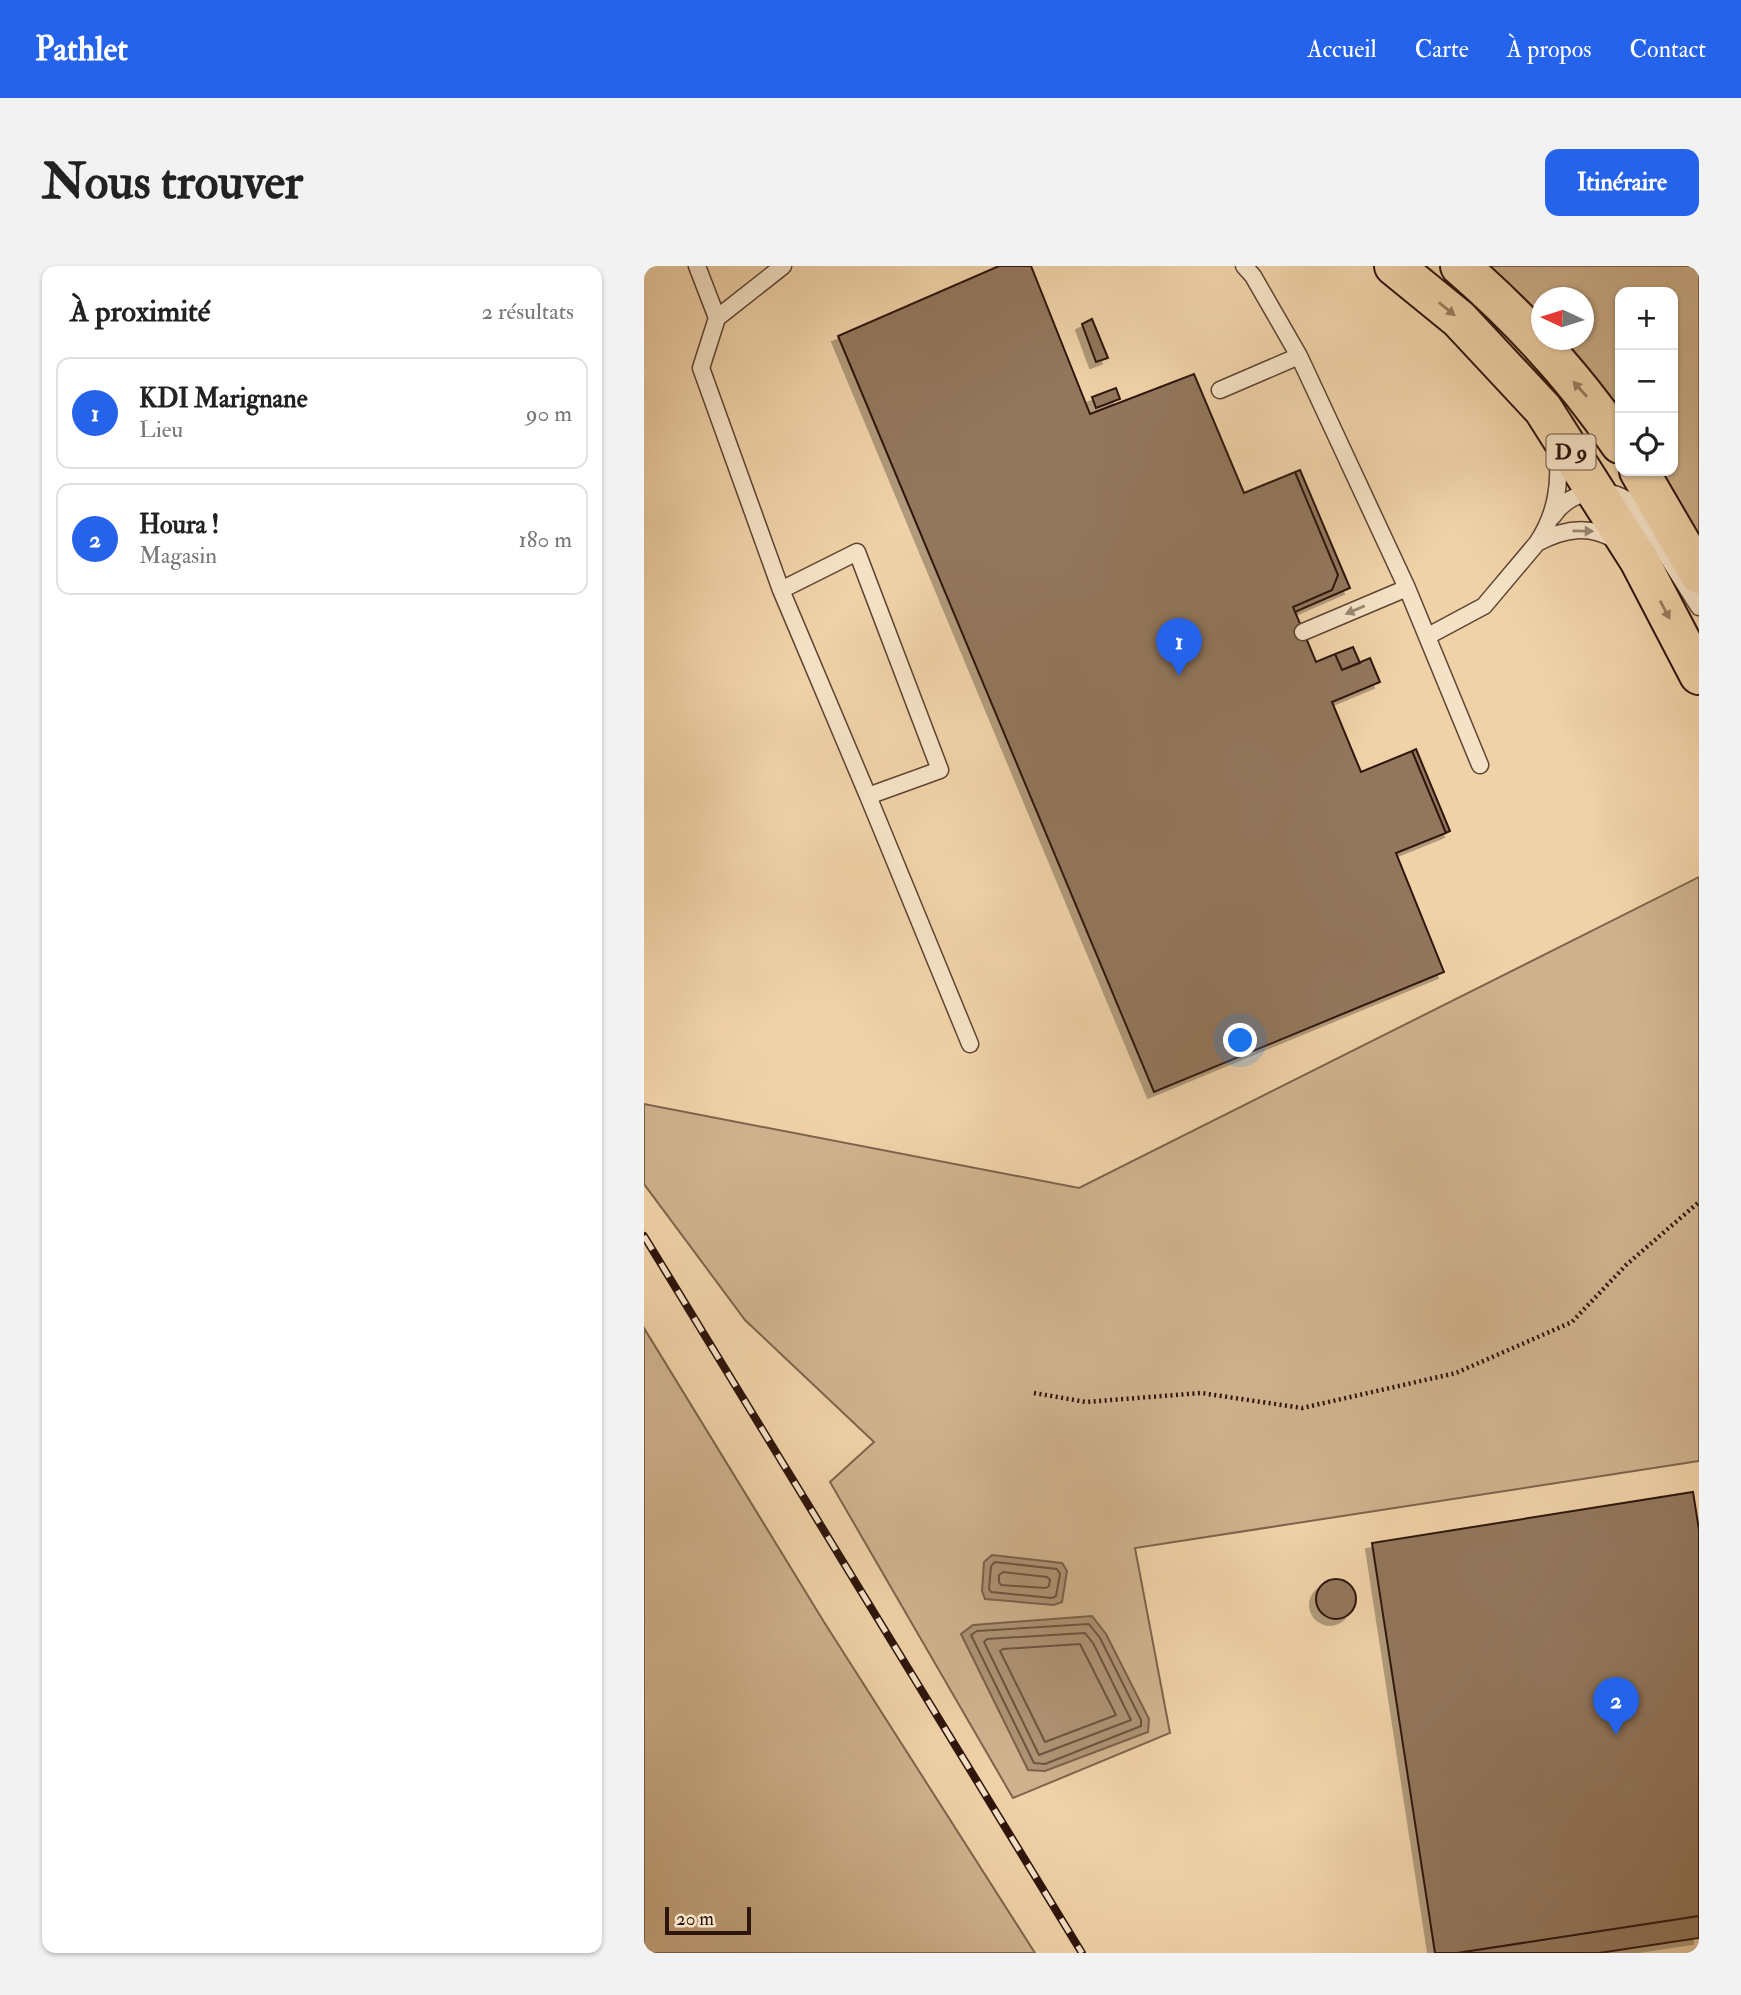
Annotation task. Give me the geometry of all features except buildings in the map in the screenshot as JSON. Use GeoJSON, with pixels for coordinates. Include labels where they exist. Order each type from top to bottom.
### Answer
{"type":"FeatureCollection","features":[{"type":"Feature","properties":{"kind":"main road","name":"D 9"},"geometry":{"type":"LineString","coordinates":[[1394,266],[1460,318],[1543,409],[1639,560],[1699,675]]}},
{"type":"Feature","properties":{"kind":"main road","name":"D 9"},"geometry":{"type":"LineString","coordinates":[[1460,266],[1504,305],[1573,380],[1590,399],[1615,436]]}},
{"type":"Feature","properties":{"kind":"main road"},"geometry":{"type":"LineString","coordinates":[[1642,476],[1699,574]]}},
{"type":"Feature","properties":{"kind":"lane"},"geometry":{"type":"LineString","coordinates":[[696,266],[717,318]]}},
{"type":"Feature","properties":{"kind":"lane"},"geometry":{"type":"LineString","coordinates":[[783,266],[717,318],[701,368],[781,590],[970,1044]]}},
{"type":"Feature","properties":{"kind":"lane"},"geometry":{"type":"LineString","coordinates":[[1244,266],[1253,276],[1299,356],[1407,588],[1480,765]]}},
{"type":"Feature","properties":{"kind":"lane"},"geometry":{"type":"LineString","coordinates":[[1220,390],[1299,356]]}},
{"type":"Feature","properties":{"kind":"lane"},"geometry":{"type":"LineString","coordinates":[[1543,409],[1555,439],[1559,464],[1551,518]]}},
{"type":"Feature","properties":{"kind":"lane"},"geometry":{"type":"LineString","coordinates":[[1428,636],[1483,606],[1537,544],[1551,518],[1569,498],[1583,492],[1625,497],[1636,508],[1699,607]]}},
{"type":"Feature","properties":{"kind":"lane"},"geometry":{"type":"LineString","coordinates":[[1537,544],[1563,531],[1597,531],[1613,538],[1639,560]]}},
{"type":"Feature","properties":{"kind":"lane"},"geometry":{"type":"LineString","coordinates":[[781,590],[857,552],[940,770],[868,796]]}},
{"type":"Feature","properties":{"kind":"lane"},"geometry":{"type":"LineString","coordinates":[[1303,632],[1407,588]]}},
{"type":"Feature","properties":{"kind":"path"},"geometry":{"type":"LineString","coordinates":[[1034,1393],[1086,1402],[1201,1393],[1302,1408],[1456,1373],[1573,1322],[1626,1265],[1699,1202]]}},
{"type":"Feature","properties":{"kind":"shaded area"},"geometry":{"type":"Polygon","coordinates":[[[1487,266],[1699,266],[1699,549],[1654,476],[1678,476],[1678,287],[1615,287],[1615,421],[1563,350],[1594,350],[1594,287],[1531,287],[1531,312],[1487,266]]]}},
{"type":"Feature","properties":{"kind":"shaded area"},"geometry":{"type":"Polygon","coordinates":[[[1699,877],[1699,1461],[1135,1548],[1170,1733],[1013,1798],[830,1482],[874,1442],[745,1320],[644,1184],[644,1104],[1079,1188],[1699,877]]]}},
{"type":"Feature","properties":{"kind":"shaded area"},"geometry":{"type":"Polygon","coordinates":[[[644,1328],[824,1622],[1035,1953],[644,1953],[644,1328]]]}},
{"type":"Feature","properties":{"kind":"water"},"geometry":{"type":"Polygon","coordinates":[[[992,1555],[1062,1563],[1067,1571],[1062,1602],[1054,1605],[985,1599],[982,1591],[984,1562],[992,1555]]]}},
{"type":"Feature","properties":{"kind":"water"},"geometry":{"type":"Polygon","coordinates":[[[1092,1616],[1106,1634],[1149,1719],[1148,1732],[1045,1771],[1028,1770],[961,1634],[973,1625],[1092,1616]]]}},
{"type":"Feature","properties":{"kind":"railway"},"geometry":{"type":"LineString","coordinates":[[644,1236],[1082,1953]]}},
{"type":"Feature","properties":{"kind":"place","name":"KDI Marignane"},"geometry":{"type":"Point","coordinates":[1179,676]}},
{"type":"Feature","properties":{"kind":"place","name":"Houra !"},"geometry":{"type":"Point","coordinates":[1616,1735]}}]}
